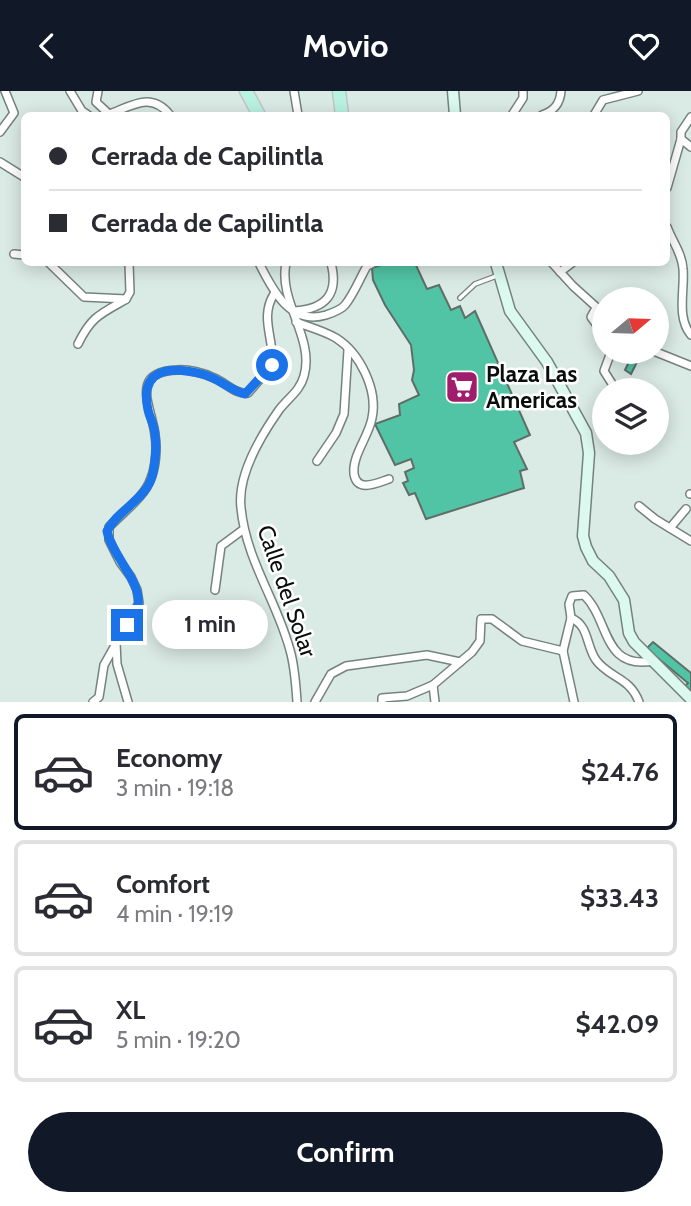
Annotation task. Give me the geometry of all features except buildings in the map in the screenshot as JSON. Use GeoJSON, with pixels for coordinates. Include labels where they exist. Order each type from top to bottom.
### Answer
{"type":"FeatureCollection","features":[{"type":"Feature","properties":{"kind":"main road"},"geometry":{"type":"LineString","coordinates":[[246,91],[256,112]]}},
{"type":"Feature","properties":{"kind":"main road"},"geometry":{"type":"LineString","coordinates":[[339,91],[342,112]]}},
{"type":"Feature","properties":{"kind":"main road"},"geometry":{"type":"LineString","coordinates":[[453,91],[455,112]]}},
{"type":"Feature","properties":{"kind":"main road"},"geometry":{"type":"LineString","coordinates":[[497,266],[510,311],[547,362],[586,433],[589,453],[583,536],[586,547],[593,561],[609,576],[619,591],[626,608],[629,633],[634,642],[691,699]]}},
{"type":"Feature","properties":{"kind":"street"},"geometry":{"type":"LineString","coordinates":[[0,132],[14,113],[5,91]]}},
{"type":"Feature","properties":{"kind":"street"},"geometry":{"type":"LineString","coordinates":[[73,91],[86,112]]}},
{"type":"Feature","properties":{"kind":"street"},"geometry":{"type":"LineString","coordinates":[[98,91],[96,102],[105,112]]}},
{"type":"Feature","properties":{"kind":"street"},"geometry":{"type":"LineString","coordinates":[[294,91],[298,112]]}},
{"type":"Feature","properties":{"kind":"street"},"geometry":{"type":"LineString","coordinates":[[514,112],[523,98],[523,91]]}},
{"type":"Feature","properties":{"kind":"street"},"geometry":{"type":"LineString","coordinates":[[550,112],[557,106],[561,91]]}},
{"type":"Feature","properties":{"kind":"street"},"geometry":{"type":"LineString","coordinates":[[595,112],[600,99],[638,91]]}},
{"type":"Feature","properties":{"kind":"street"},"geometry":{"type":"LineString","coordinates":[[115,112],[146,99],[154,99],[163,104],[168,112]]}},
{"type":"Feature","properties":{"kind":"street"},"geometry":{"type":"LineString","coordinates":[[670,178],[681,132],[691,117]]}},
{"type":"Feature","properties":{"kind":"street"},"geometry":{"type":"LineString","coordinates":[[681,139],[691,147]]}},
{"type":"Feature","properties":{"kind":"street"},"geometry":{"type":"LineString","coordinates":[[0,162],[21,175]]}},
{"type":"Feature","properties":{"kind":"street"},"geometry":{"type":"LineString","coordinates":[[670,234],[683,268],[682,310],[690,333]]}},
{"type":"Feature","properties":{"kind":"street"},"geometry":{"type":"LineString","coordinates":[[14,254],[21,255]]}},
{"type":"Feature","properties":{"kind":"street"},"geometry":{"type":"LineString","coordinates":[[52,266],[84,297],[126,299]]}},
{"type":"Feature","properties":{"kind":"street"},"geometry":{"type":"LineString","coordinates":[[78,344],[87,325],[94,318],[103,310],[126,299],[130,292],[129,266]]}},
{"type":"Feature","properties":{"kind":"street"},"geometry":{"type":"LineString","coordinates":[[260,266],[274,294],[299,316],[313,318],[340,309],[346,304],[369,266]]}},
{"type":"Feature","properties":{"kind":"street","name":"Calle del Solar"},"geometry":{"type":"LineString","coordinates":[[286,266],[286,293],[303,342],[305,373],[301,385],[273,419],[249,464],[242,485],[240,506],[252,556],[291,652],[297,702]]}},
{"type":"Feature","properties":{"kind":"street"},"geometry":{"type":"LineString","coordinates":[[292,309],[314,308],[330,296],[334,286],[331,266]]}},
{"type":"Feature","properties":{"kind":"street"},"geometry":{"type":"LineString","coordinates":[[555,266],[592,304]]}},
{"type":"Feature","properties":{"kind":"street"},"geometry":{"type":"LineString","coordinates":[[560,272],[568,266]]}},
{"type":"Feature","properties":{"kind":"street"},"geometry":{"type":"LineString","coordinates":[[93,702],[99,697],[104,666],[139,603],[137,590],[120,562],[107,531],[144,491],[153,475],[155,433],[147,406],[147,384],[162,373],[178,369],[215,378],[242,394],[248,393],[272,365],[267,325],[268,305],[274,294]]}},
{"type":"Feature","properties":{"kind":"street"},"geometry":{"type":"LineString","coordinates":[[296,322],[336,338],[362,367],[373,397],[373,417],[354,474],[357,482],[362,485],[372,485],[389,479]]}},
{"type":"Feature","properties":{"kind":"street"},"geometry":{"type":"LineString","coordinates":[[317,461],[336,433],[344,414],[348,349]]}},
{"type":"Feature","properties":{"kind":"street"},"geometry":{"type":"LineString","coordinates":[[669,357],[691,366]]}},
{"type":"Feature","properties":{"kind":"street"},"geometry":{"type":"LineString","coordinates":[[639,506],[691,541]]}},
{"type":"Feature","properties":{"kind":"street"},"geometry":{"type":"LineString","coordinates":[[670,529],[686,509]]}},
{"type":"Feature","properties":{"kind":"street"},"geometry":{"type":"LineString","coordinates":[[215,590],[221,546],[244,529]]}},
{"type":"Feature","properties":{"kind":"street"},"geometry":{"type":"LineString","coordinates":[[574,702],[563,651],[571,618],[569,604],[572,596],[584,595],[591,602],[607,640],[615,651],[629,661],[653,661]]}},
{"type":"Feature","properties":{"kind":"street"},"geometry":{"type":"LineString","coordinates":[[571,618],[582,624],[591,650],[600,664],[631,686],[639,702]]}},
{"type":"Feature","properties":{"kind":"street"},"geometry":{"type":"LineString","coordinates":[[382,702],[382,698],[407,699],[433,685],[480,641],[481,619],[492,619],[522,641],[563,651]]}},
{"type":"Feature","properties":{"kind":"street"},"geometry":{"type":"LineString","coordinates":[[116,642],[117,664],[128,702]]}},
{"type":"Feature","properties":{"kind":"street"},"geometry":{"type":"LineString","coordinates":[[315,702],[331,674],[346,666],[427,655],[460,662]]}},
{"type":"Feature","properties":{"kind":"street"},"geometry":{"type":"LineString","coordinates":[[433,685],[435,702]]}},
{"type":"Feature","properties":{"kind":"lane"},"geometry":{"type":"LineString","coordinates":[[460,298],[475,284],[500,274]]}},
{"type":"Feature","properties":{"kind":"place","name":"Plaza Las Americas"},"geometry":{"type":"Point","coordinates":[462,387]}},
{"type":"Feature","properties":{"kind":"route"},"geometry":{"type":"LineString","coordinates":[[127,625],[139,603],[137,590],[120,562],[107,531],[144,491],[153,475],[156,442],[147,406],[149,380],[178,369],[215,378],[245,394],[272,365]]}}]}
